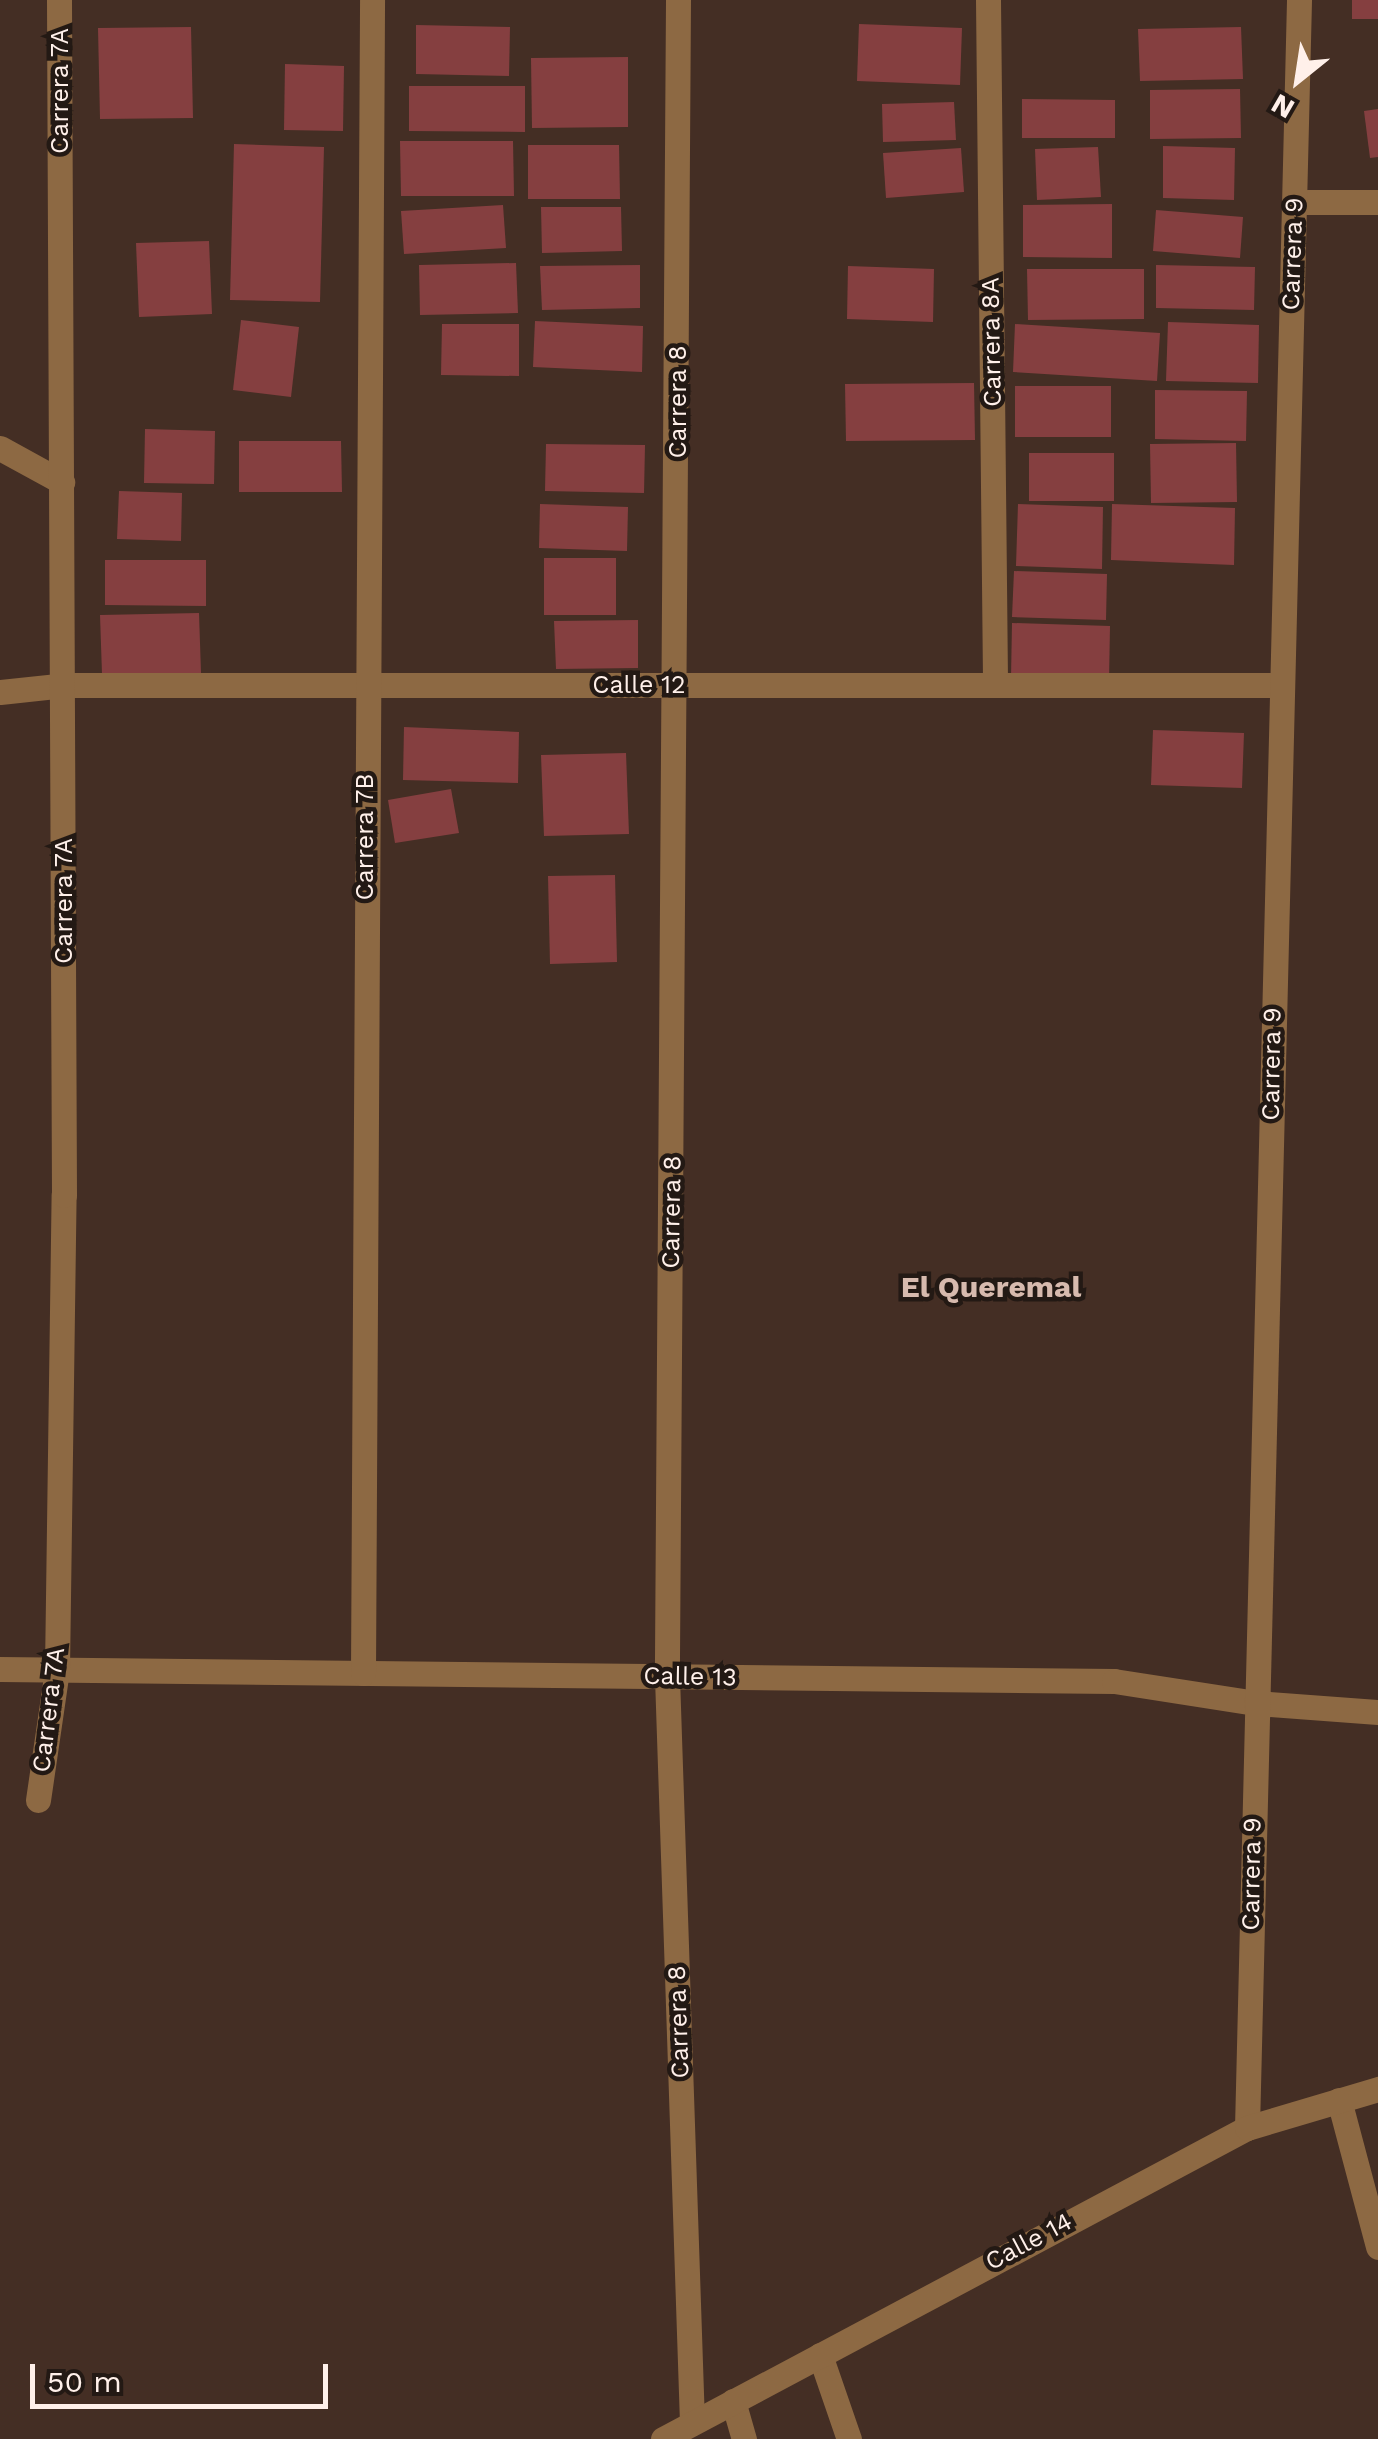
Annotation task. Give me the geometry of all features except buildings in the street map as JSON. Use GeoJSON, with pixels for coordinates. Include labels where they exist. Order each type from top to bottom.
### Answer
{"type":"FeatureCollection","features":[{"type":"Feature","properties":{"kind":"street","name":"Carrera 7A"},"geometry":{"type":"LineString","coordinates":[[38,1800],[57,1670],[65,684],[59,0]]}},
{"type":"Feature","properties":{"kind":"street","name":"Carrera 7B"},"geometry":{"type":"LineString","coordinates":[[364,1673],[365,685],[372,0]]}},
{"type":"Feature","properties":{"kind":"street","name":"Carrera 8"},"geometry":{"type":"LineString","coordinates":[[678,0],[678,685],[667,1676],[692,2423]]}},
{"type":"Feature","properties":{"kind":"street","name":"Carrera 8A"},"geometry":{"type":"LineString","coordinates":[[988,0],[995,685]]}},
{"type":"Feature","properties":{"kind":"street","name":"Carrera 9"},"geometry":{"type":"LineString","coordinates":[[1247,2128],[1278,685],[1300,0]]}},
{"type":"Feature","properties":{"kind":"street"},"geometry":{"type":"LineString","coordinates":[[1294,202],[1378,202]]}},
{"type":"Feature","properties":{"kind":"street"},"geometry":{"type":"LineString","coordinates":[[0,448],[62,482]]}},
{"type":"Feature","properties":{"kind":"street","name":"Calle 12"},"geometry":{"type":"LineString","coordinates":[[0,692],[65,684],[1278,685]]}},
{"type":"Feature","properties":{"kind":"street","name":"Calle 13"},"geometry":{"type":"LineString","coordinates":[[0,1669],[1114,1682],[1256,1703],[1378,1712]]}},
{"type":"Feature","properties":{"kind":"street","name":"Calle 14"},"geometry":{"type":"LineString","coordinates":[[663,2439],[1247,2128],[1378,2089]]}},
{"type":"Feature","properties":{"kind":"street"},"geometry":{"type":"LineString","coordinates":[[1339,2100],[1378,2247]]}},
{"type":"Feature","properties":{"kind":"street"},"geometry":{"type":"LineString","coordinates":[[820,2355],[848,2439]]}},
{"type":"Feature","properties":{"kind":"street"},"geometry":{"type":"LineString","coordinates":[[732,2402],[744,2439]]}},
{"type":"Feature","properties":{"kind":"district","name":"El Queremal"},"geometry":{"type":"Point","coordinates":[991,1287]}}]}
